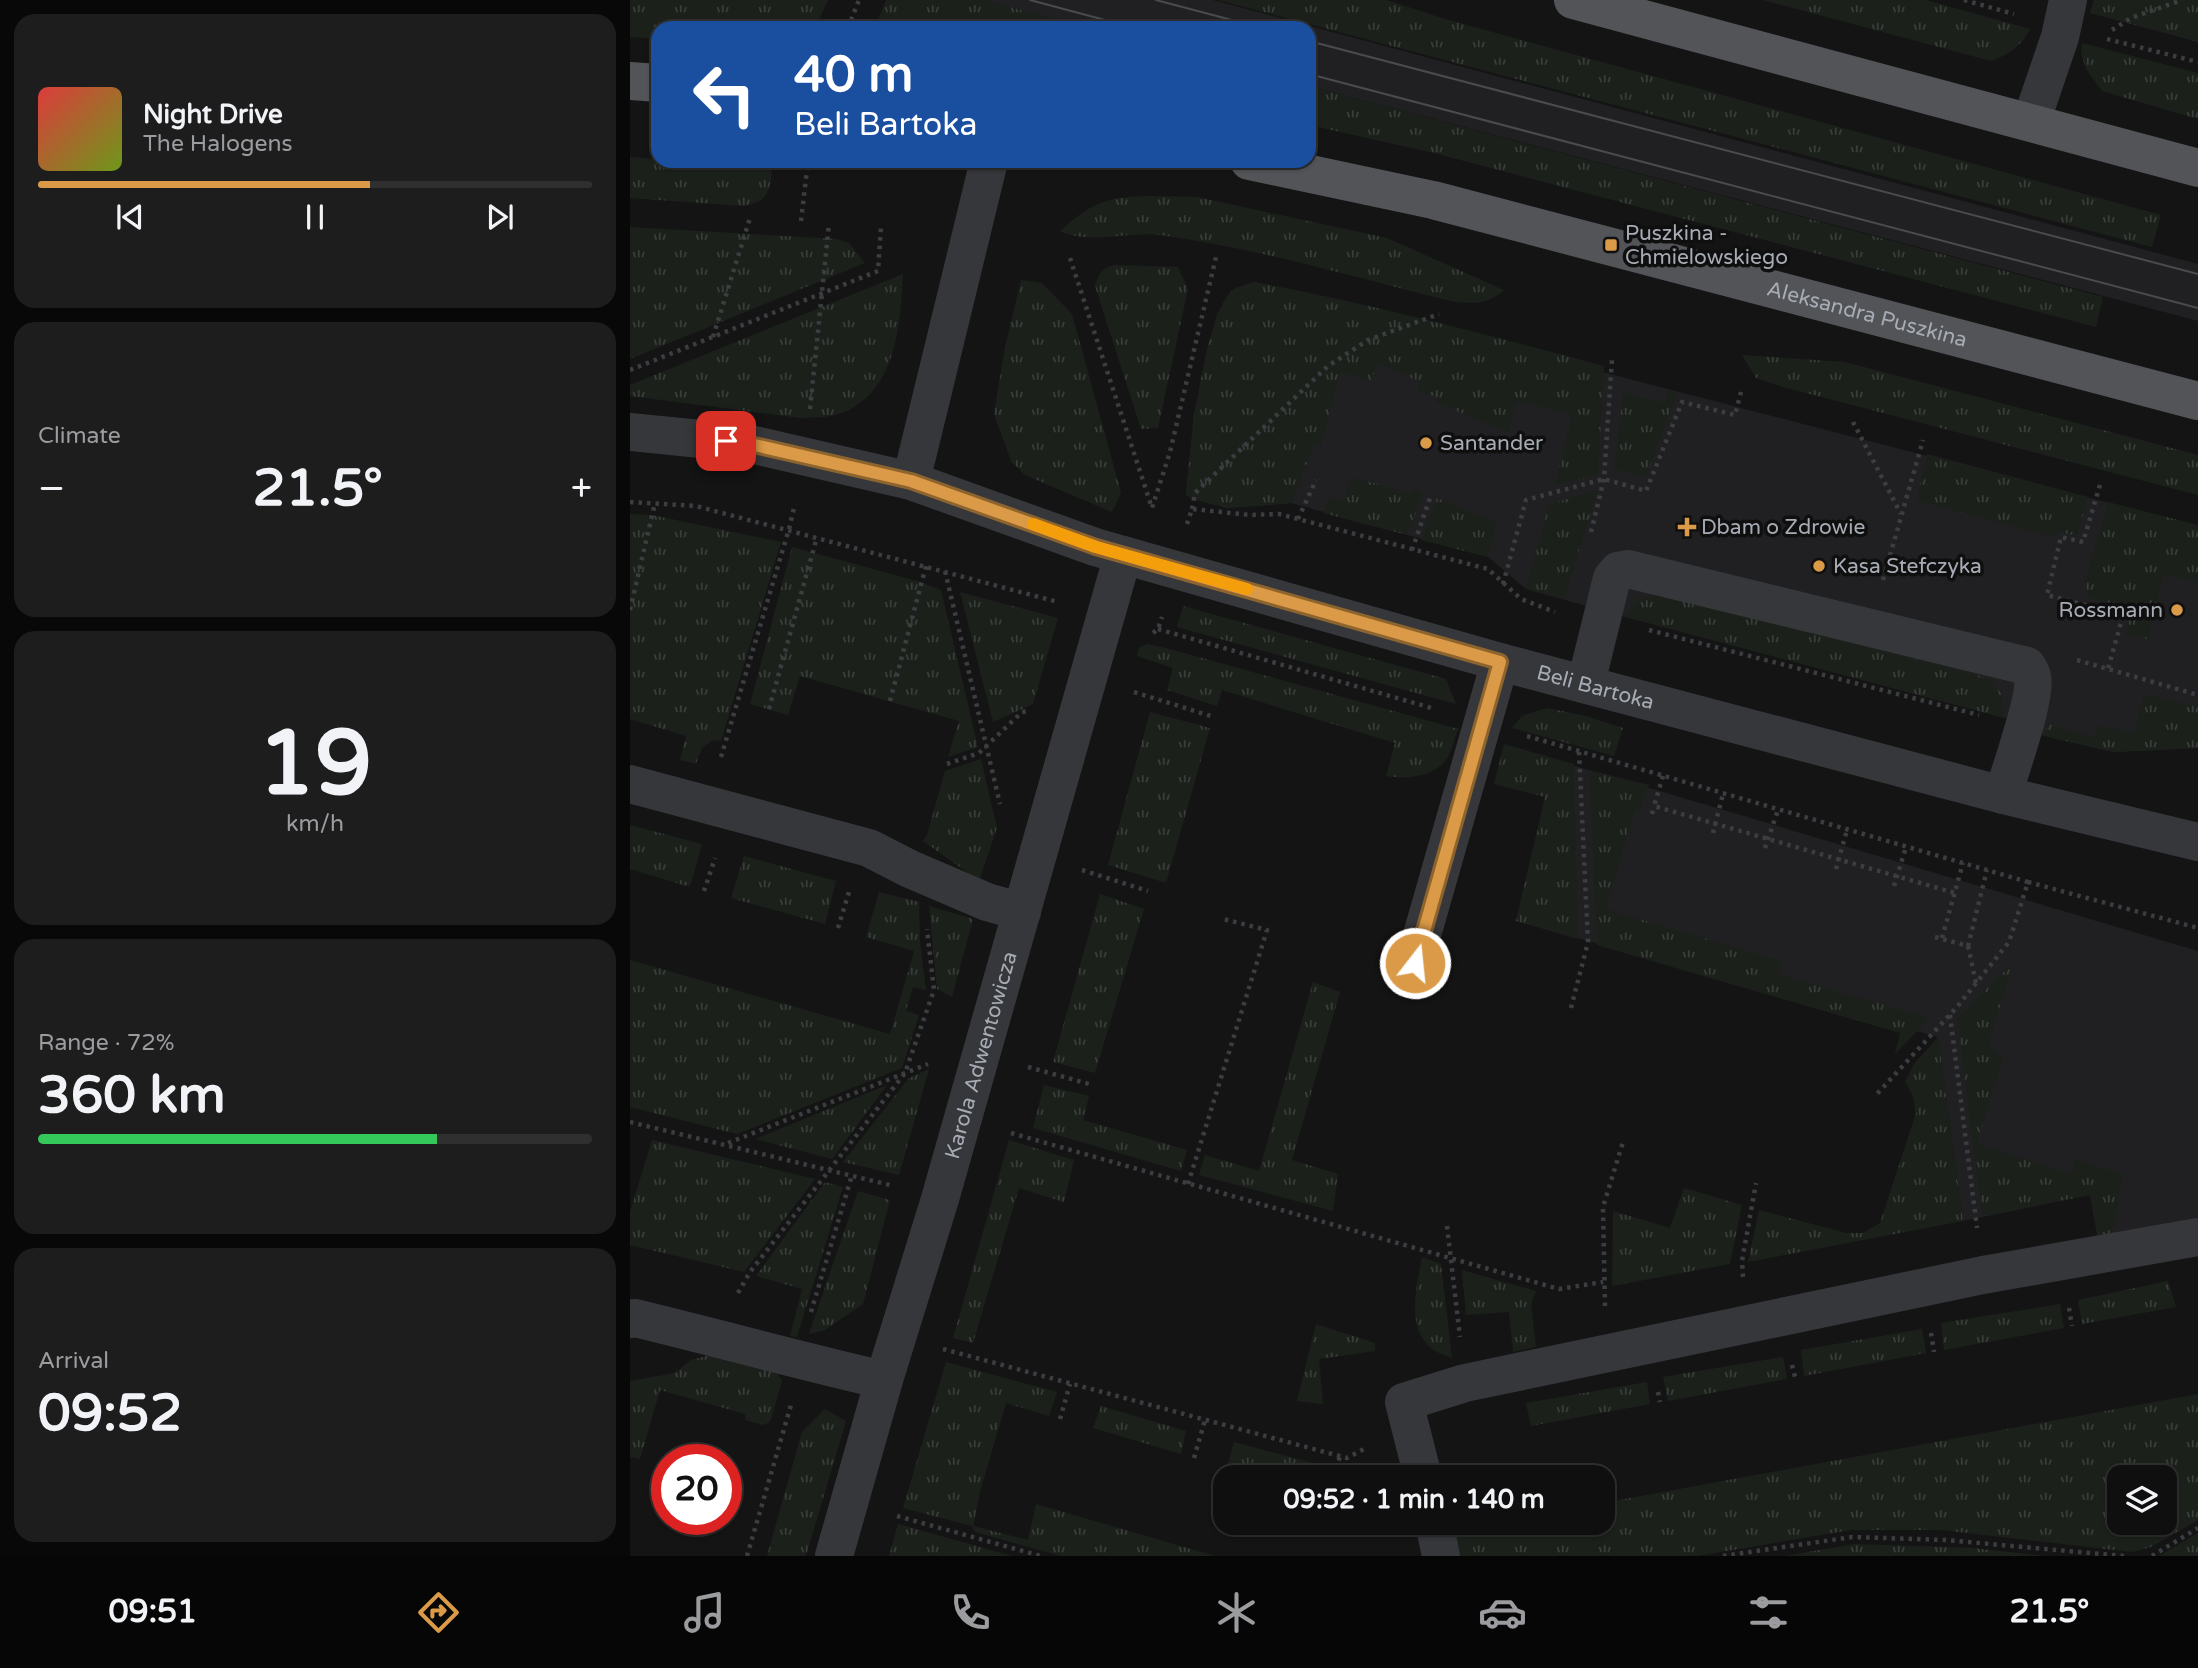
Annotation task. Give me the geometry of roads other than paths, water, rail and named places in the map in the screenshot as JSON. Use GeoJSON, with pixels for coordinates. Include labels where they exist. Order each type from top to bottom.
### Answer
{"type":"FeatureCollection","features":[{"type":"Feature","properties":{"kind":"main road"},"geometry":{"type":"LineString","coordinates":[[1573,0],[2198,168]]}},
{"type":"Feature","properties":{"kind":"main road"},"geometry":{"type":"LineString","coordinates":[[630,81],[651,82]]}},
{"type":"Feature","properties":{"kind":"main road","name":"Aleksandra Puszkina"},"geometry":{"type":"LineString","coordinates":[[1282,168],[1433,200],[2198,401]]}},
{"type":"Feature","properties":{"kind":"street"},"geometry":{"type":"LineString","coordinates":[[2031,122],[2060,37],[2068,0]]}},
{"type":"Feature","properties":{"kind":"street"},"geometry":{"type":"LineString","coordinates":[[911,481],[987,168]]}},
{"type":"Feature","properties":{"kind":"street","name":"Beli Bartoka"},"geometry":{"type":"LineString","coordinates":[[630,432],[750,444],[911,481],[1123,555],[1500,662],[2003,795],[2198,842]]}},
{"type":"Feature","properties":{"kind":"street","name":"Karola Adwentowicza"},"geometry":{"type":"LineString","coordinates":[[834,1556],[884,1380],[940,1199],[1123,555]]}},
{"type":"Feature","properties":{"kind":"street"},"geometry":{"type":"LineString","coordinates":[[1586,683],[1612,578],[1618,571],[1628,569],[2027,666],[2033,685],[2024,726],[2003,795]]}},
{"type":"Feature","properties":{"kind":"street"},"geometry":{"type":"LineString","coordinates":[[1415,963],[1500,662]]}},
{"type":"Feature","properties":{"kind":"street"},"geometry":{"type":"LineString","coordinates":[[630,784],[869,848],[943,883],[1022,912]]}},
{"type":"Feature","properties":{"kind":"street"},"geometry":{"type":"LineString","coordinates":[[1420,1465],[1404,1402],[1465,1383],[1983,1275],[2198,1237]]}},
{"type":"Feature","properties":{"kind":"street"},"geometry":{"type":"LineString","coordinates":[[630,1319],[713,1336],[884,1380]]}},
{"type":"Feature","properties":{"kind":"street"},"geometry":{"type":"LineString","coordinates":[[1437,1535],[1441,1556]]}},
{"type":"Feature","properties":{"kind":"tram line"},"geometry":{"type":"LineString","coordinates":[[1030,0],[1109,21]]}},
{"type":"Feature","properties":{"kind":"tram line"},"geometry":{"type":"LineString","coordinates":[[1156,0],[1236,21]]}},
{"type":"Feature","properties":{"kind":"tram line"},"geometry":{"type":"LineString","coordinates":[[1316,43],[2198,274]]}},
{"type":"Feature","properties":{"kind":"tram line"},"geometry":{"type":"LineString","coordinates":[[1316,76],[2198,308]]}},
{"type":"Feature","properties":{"kind":"place","name":"Puszkina - Chmielowskiego"},"geometry":{"type":"Point","coordinates":[1611,245]}},
{"type":"Feature","properties":{"kind":"place","name":"Santander"},"geometry":{"type":"Point","coordinates":[1426,443]}},
{"type":"Feature","properties":{"kind":"place","name":"Dbam o Zdrowie"},"geometry":{"type":"Point","coordinates":[1687,527]}},
{"type":"Feature","properties":{"kind":"place","name":"Kasa Stefczyka"},"geometry":{"type":"Point","coordinates":[1819,566]}},
{"type":"Feature","properties":{"kind":"place","name":"Rossmann"},"geometry":{"type":"Point","coordinates":[2177,610]}}]}
